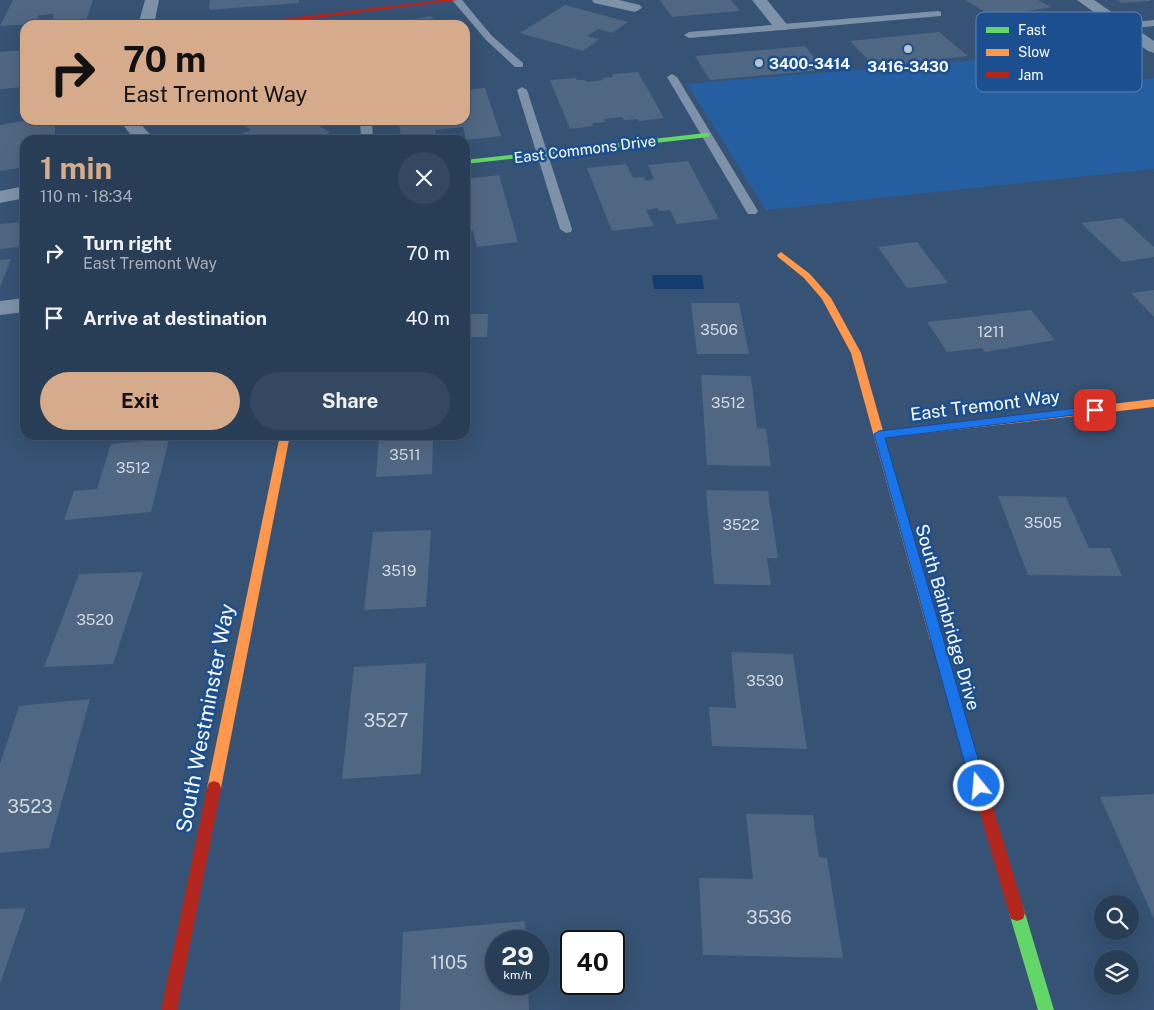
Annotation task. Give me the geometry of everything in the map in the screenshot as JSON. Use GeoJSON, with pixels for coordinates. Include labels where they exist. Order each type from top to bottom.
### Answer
{"type":"FeatureCollection","features":[{"type":"Feature","properties":{"kind":"street"},"geometry":{"type":"LineString","coordinates":[[147,20],[152,0]]}},
{"type":"Feature","properties":{"kind":"street"},"geometry":{"type":"LineString","coordinates":[[326,20],[456,0]]}},
{"type":"Feature","properties":{"kind":"street"},"geometry":{"type":"LineString","coordinates":[[599,0],[635,8]]}},
{"type":"Feature","properties":{"kind":"street"},"geometry":{"type":"LineString","coordinates":[[759,0],[781,27]]}},
{"type":"Feature","properties":{"kind":"street"},"geometry":{"type":"LineString","coordinates":[[1084,0],[1102,12]]}},
{"type":"Feature","properties":{"kind":"street"},"geometry":{"type":"LineString","coordinates":[[1142,40],[1154,48]]}},
{"type":"Feature","properties":{"kind":"street"},"geometry":{"type":"LineString","coordinates":[[132,125],[139,135]]}},
{"type":"Feature","properties":{"kind":"street","name":"East Commons Drive"},"geometry":{"type":"LineString","coordinates":[[470,161],[706,135]]}},
{"type":"Feature","properties":{"kind":"street"},"geometry":{"type":"LineString","coordinates":[[0,197],[20,193]]}},
{"type":"Feature","properties":{"kind":"street","name":"South Bainbridge Drive"},"geometry":{"type":"LineString","coordinates":[[781,255],[805,272],[822,289],[838,314],[856,353],[950,693],[1046,1010]]}},
{"type":"Feature","properties":{"kind":"street"},"geometry":{"type":"LineString","coordinates":[[0,308],[20,306]]}},
{"type":"Feature","properties":{"kind":"street","name":"East Tremont Way"},"geometry":{"type":"LineString","coordinates":[[879,434],[1154,403]]}},
{"type":"Feature","properties":{"kind":"street","name":"South Westminster Way"},"geometry":{"type":"LineString","coordinates":[[170,1010],[284,440]]}},
{"type":"Feature","properties":{"kind":"lane"},"geometry":{"type":"LineString","coordinates":[[456,0],[489,38],[519,65]]}},
{"type":"Feature","properties":{"kind":"lane"},"geometry":{"type":"LineString","coordinates":[[689,35],[938,14]]}},
{"type":"Feature","properties":{"kind":"lane"},"geometry":{"type":"LineString","coordinates":[[672,77],[752,211]]}},
{"type":"Feature","properties":{"kind":"lane"},"geometry":{"type":"LineString","coordinates":[[522,90],[566,229]]}},
{"type":"Feature","properties":{"kind":"shaded area"},"geometry":{"type":"Polygon","coordinates":[[[976,60],[976,92],[1142,92],[1142,79],[1154,78],[1154,169],[766,210],[687,84],[976,60]]]}},
{"type":"Feature","properties":{"kind":"shaded area"},"geometry":{"type":"Polygon","coordinates":[[[652,275],[702,275],[704,289],[654,289],[652,275]]]}},
{"type":"Feature","properties":{"kind":"building"},"geometry":{"type":"Polygon","coordinates":[[[13,0],[93,0],[86,20],[52,20],[54,14],[39,15],[37,20],[20,20],[20,25],[0,26],[13,0]]]}},
{"type":"Feature","properties":{"kind":"building"},"geometry":{"type":"Polygon","coordinates":[[[210,0],[299,0],[299,3],[209,10],[210,0]]]}},
{"type":"Feature","properties":{"kind":"building"},"geometry":{"type":"Polygon","coordinates":[[[660,0],[731,0],[740,11],[672,17],[660,0]]]}},
{"type":"Feature","properties":{"kind":"building"},"geometry":{"type":"Polygon","coordinates":[[[965,0],[1038,0],[1051,7],[1022,12],[985,12],[965,0]]]}},
{"type":"Feature","properties":{"kind":"building"},"geometry":{"type":"Polygon","coordinates":[[[1117,0],[1150,0],[1150,1],[1121,3],[1117,0]]]}},
{"type":"Feature","properties":{"kind":"building"},"geometry":{"type":"Polygon","coordinates":[[[565,5],[628,22],[612,33],[598,29],[587,36],[599,39],[583,51],[520,33],[565,5]]]}},
{"type":"Feature","properties":{"kind":"building"},"geometry":{"type":"Polygon","coordinates":[[[431,16],[434,20],[409,20],[431,16]]]}},
{"type":"Feature","properties":{"kind":"building","name":"3416-3430"},"geometry":{"type":"Polygon","coordinates":[[[939,32],[968,56],[875,67],[850,41],[939,32]]]}},
{"type":"Feature","properties":{"kind":"building","name":"3400-3414"},"geometry":{"type":"Polygon","coordinates":[[[805,46],[824,70],[710,80],[695,56],[805,46]]]}},
{"type":"Feature","properties":{"kind":"building"},"geometry":{"type":"Polygon","coordinates":[[[20,50],[20,87],[0,89],[0,52],[20,50]]]}},
{"type":"Feature","properties":{"kind":"building"},"geometry":{"type":"Polygon","coordinates":[[[638,72],[664,118],[639,121],[637,119],[624,120],[622,117],[604,119],[606,122],[592,123],[593,126],[570,129],[550,80],[576,78],[586,82],[613,77],[612,74],[638,72]]]}},
{"type":"Feature","properties":{"kind":"building"},"geometry":{"type":"Polygon","coordinates":[[[485,88],[501,136],[470,140],[470,135],[465,135],[463,127],[435,130],[436,135],[401,135],[399,125],[470,125],[470,90],[485,88]]]}},
{"type":"Feature","properties":{"kind":"building"},"geometry":{"type":"Polygon","coordinates":[[[20,122],[20,125],[55,125],[55,134],[20,135],[20,168],[0,171],[0,125],[20,122]]]}},
{"type":"Feature","properties":{"kind":"building"},"geometry":{"type":"Polygon","coordinates":[[[243,125],[317,125],[330,132],[324,135],[241,134],[251,130],[243,125]]]}},
{"type":"Feature","properties":{"kind":"building"},"geometry":{"type":"Polygon","coordinates":[[[688,161],[719,219],[677,224],[670,210],[659,211],[657,208],[646,210],[654,226],[612,231],[587,168],[626,164],[633,178],[644,177],[646,181],[654,179],[648,165],[688,161]]]}},
{"type":"Feature","properties":{"kind":"building"},"geometry":{"type":"Polygon","coordinates":[[[499,175],[518,242],[477,247],[473,231],[470,231],[470,178],[499,175]]]}},
{"type":"Feature","properties":{"kind":"building"},"geometry":{"type":"Polygon","coordinates":[[[1122,218],[1154,247],[1154,257],[1122,262],[1081,223],[1122,218]]]}},
{"type":"Feature","properties":{"kind":"building"},"geometry":{"type":"Polygon","coordinates":[[[20,222],[18,247],[0,249],[0,224],[20,222]]]}},
{"type":"Feature","properties":{"kind":"building"},"geometry":{"type":"Polygon","coordinates":[[[917,242],[948,283],[907,288],[878,247],[917,242]]]}},
{"type":"Feature","properties":{"kind":"building"},"geometry":{"type":"Polygon","coordinates":[[[11,259],[0,287],[0,260],[11,259]]]}},
{"type":"Feature","properties":{"kind":"building"},"geometry":{"type":"Polygon","coordinates":[[[1154,290],[1154,317],[1131,293],[1154,290]]]}},
{"type":"Feature","properties":{"kind":"building"},"geometry":{"type":"Polygon","coordinates":[[[691,303],[739,303],[749,354],[697,354],[691,303]]]}},
{"type":"Feature","properties":{"kind":"building"},"geometry":{"type":"Polygon","coordinates":[[[1031,310],[1055,340],[985,352],[982,348],[947,352],[927,322],[1031,310]]]}},
{"type":"Feature","properties":{"kind":"building"},"geometry":{"type":"Polygon","coordinates":[[[470,314],[488,314],[487,337],[470,337],[470,314]]]}},
{"type":"Feature","properties":{"kind":"building"},"geometry":{"type":"Polygon","coordinates":[[[701,375],[751,376],[757,428],[766,429],[771,466],[707,465],[701,375]]]}},
{"type":"Feature","properties":{"kind":"building"},"geometry":{"type":"Polygon","coordinates":[[[169,440],[151,512],[64,520],[74,491],[97,489],[111,444],[169,440]]]}},
{"type":"Feature","properties":{"kind":"building"},"geometry":{"type":"Polygon","coordinates":[[[379,440],[433,440],[432,474],[376,477],[379,440]]]}},
{"type":"Feature","properties":{"kind":"building"},"geometry":{"type":"Polygon","coordinates":[[[706,490],[768,491],[778,558],[767,558],[771,585],[714,584],[706,490]]]}},
{"type":"Feature","properties":{"kind":"building"},"geometry":{"type":"Polygon","coordinates":[[[998,496],[1066,497],[1089,548],[1110,548],[1122,576],[1028,575],[998,496]]]}},
{"type":"Feature","properties":{"kind":"building"},"geometry":{"type":"Polygon","coordinates":[[[431,530],[426,607],[364,610],[373,532],[431,530]]]}},
{"type":"Feature","properties":{"kind":"building"},"geometry":{"type":"Polygon","coordinates":[[[143,572],[113,664],[44,667],[79,574],[143,572]]]}},
{"type":"Feature","properties":{"kind":"building"},"geometry":{"type":"Polygon","coordinates":[[[731,652],[793,654],[807,749],[712,746],[709,707],[736,708],[731,652]]]}},
{"type":"Feature","properties":{"kind":"building"},"geometry":{"type":"Polygon","coordinates":[[[426,663],[421,774],[342,779],[354,667],[426,663]]]}},
{"type":"Feature","properties":{"kind":"building"},"geometry":{"type":"Polygon","coordinates":[[[90,699],[49,848],[0,853],[0,764],[19,706],[90,699]]]}},
{"type":"Feature","properties":{"kind":"building"},"geometry":{"type":"Polygon","coordinates":[[[1154,794],[1154,919],[1100,797],[1154,794]]]}},
{"type":"Feature","properties":{"kind":"building"},"geometry":{"type":"Polygon","coordinates":[[[746,814],[813,815],[819,857],[827,858],[843,958],[703,955],[699,878],[753,879],[746,814]]]}},
{"type":"Feature","properties":{"kind":"building"},"geometry":{"type":"Polygon","coordinates":[[[26,908],[0,984],[0,909],[26,908]]]}},
{"type":"Feature","properties":{"kind":"building"},"geometry":{"type":"Polygon","coordinates":[[[525,921],[525,930],[485,930],[485,995],[528,995],[529,1010],[400,1010],[403,932],[525,921]]]}},
{"type":"Feature","properties":{"kind":"traffic: fast"},"geometry":{"type":"LineString","coordinates":[[470,161],[706,135]]}},
{"type":"Feature","properties":{"kind":"traffic: fast"},"geometry":{"type":"LineString","coordinates":[[1017,913],[1046,1010]]}},
{"type":"Feature","properties":{"kind":"traffic: slow"},"geometry":{"type":"LineString","coordinates":[[781,255],[807,276],[826,298],[856,353],[936,640]]}},
{"type":"Feature","properties":{"kind":"traffic: slow"},"geometry":{"type":"LineString","coordinates":[[879,435],[1154,403]]}},
{"type":"Feature","properties":{"kind":"traffic: slow"},"geometry":{"type":"LineString","coordinates":[[214,788],[284,440]]}},
{"type":"Feature","properties":{"kind":"traffic: jam"},"geometry":{"type":"LineString","coordinates":[[289,20],[455,0]]}},
{"type":"Feature","properties":{"kind":"traffic: jam"},"geometry":{"type":"LineString","coordinates":[[936,640],[1017,913]]}},
{"type":"Feature","properties":{"kind":"traffic: jam"},"geometry":{"type":"LineString","coordinates":[[169,1010],[214,788]]}},
{"type":"Feature","properties":{"kind":"place","name":"3416-3430"},"geometry":{"type":"Point","coordinates":[908,49]}},
{"type":"Feature","properties":{"kind":"place","name":"3400-3414"},"geometry":{"type":"Point","coordinates":[759,63]}},
{"type":"Feature","properties":{"kind":"route"},"geometry":{"type":"LineString","coordinates":[[979,786],[950,693],[879,434],[1095,410]]}}]}
